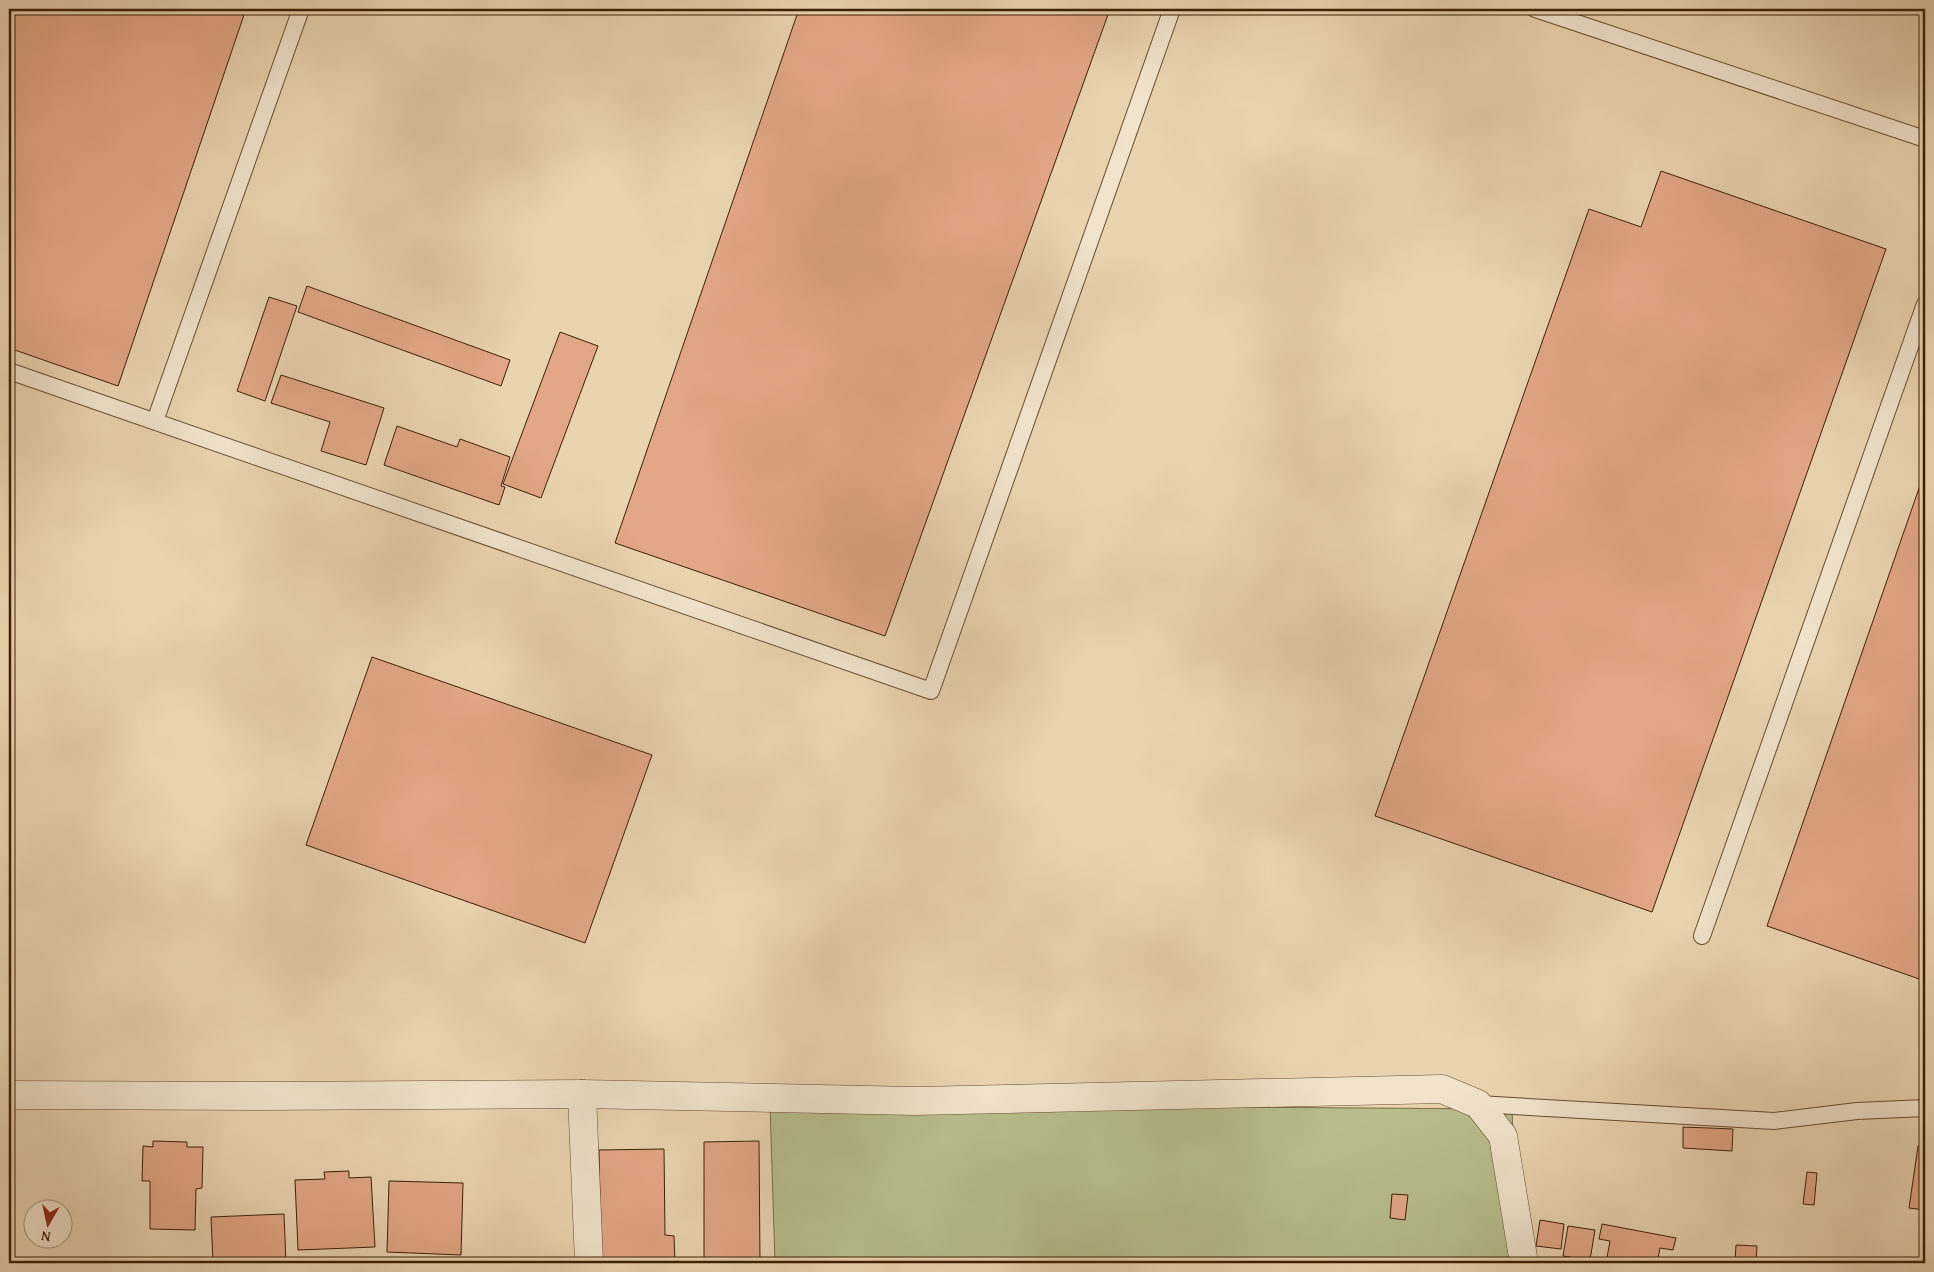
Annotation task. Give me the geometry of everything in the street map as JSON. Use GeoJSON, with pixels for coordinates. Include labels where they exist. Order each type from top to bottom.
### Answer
{"type":"FeatureCollection","features":[{"type":"Feature","properties":{"kind":"street"},"geometry":{"type":"LineString","coordinates":[[9,1095],[582,1094],[916,1101],[1442,1089],[1478,1104],[1503,1136],[1524,1263]]}},
{"type":"Feature","properties":{"kind":"street"},"geometry":{"type":"LineString","coordinates":[[582,1094],[590,1263]]}},
{"type":"Feature","properties":{"kind":"lane"},"geometry":{"type":"LineString","coordinates":[[155,422],[301,9]]}},
{"type":"Feature","properties":{"kind":"lane"},"geometry":{"type":"LineString","coordinates":[[9,371],[931,691],[1172,9]]}},
{"type":"Feature","properties":{"kind":"lane"},"geometry":{"type":"LineString","coordinates":[[1535,9],[1925,139]]}},
{"type":"Feature","properties":{"kind":"lane"},"geometry":{"type":"LineString","coordinates":[[1702,936],[1925,304]]}},
{"type":"Feature","properties":{"kind":"lane"},"geometry":{"type":"LineString","coordinates":[[1478,1104],[1774,1121],[1857,1110],[1925,1108]]}},
{"type":"Feature","properties":{"kind":"green space"},"geometry":{"type":"Polygon","coordinates":[[[770,1104],[1512,1109],[1517,1263],[775,1263],[770,1104]]]}},
{"type":"Feature","properties":{"kind":"building"},"geometry":{"type":"Polygon","coordinates":[[[9,9],[246,9],[118,386],[9,348],[9,9]]]}},
{"type":"Feature","properties":{"kind":"building"},"geometry":{"type":"Polygon","coordinates":[[[799,9],[1110,9],[885,636],[615,543],[799,9]]]}},
{"type":"Feature","properties":{"kind":"building"},"geometry":{"type":"Polygon","coordinates":[[[1661,171],[1886,249],[1652,912],[1375,816],[1589,209],[1641,227],[1661,171]]]}},
{"type":"Feature","properties":{"kind":"building"},"geometry":{"type":"Polygon","coordinates":[[[307,286],[510,360],[501,386],[298,312],[307,286]]]}},
{"type":"Feature","properties":{"kind":"building"},"geometry":{"type":"Polygon","coordinates":[[[269,297],[297,306],[265,401],[237,391],[269,297]]]}},
{"type":"Feature","properties":{"kind":"building"},"geometry":{"type":"Polygon","coordinates":[[[560,332],[598,346],[541,498],[503,484],[560,332]]]}},
{"type":"Feature","properties":{"kind":"building"},"geometry":{"type":"Polygon","coordinates":[[[281,375],[384,408],[366,465],[321,451],[330,422],[271,403],[281,375]]]}},
{"type":"Feature","properties":{"kind":"building"},"geometry":{"type":"Polygon","coordinates":[[[397,426],[457,447],[460,439],[510,457],[501,486],[505,487],[499,505],[384,465],[397,426]]]}},
{"type":"Feature","properties":{"kind":"building"},"geometry":{"type":"Polygon","coordinates":[[[1925,471],[1925,981],[1767,926],[1925,471]]]}},
{"type":"Feature","properties":{"kind":"building"},"geometry":{"type":"Polygon","coordinates":[[[372,657],[652,755],[585,943],[306,845],[372,657]]]}},
{"type":"Feature","properties":{"kind":"building"},"geometry":{"type":"Polygon","coordinates":[[[1683,1127],[1733,1129],[1732,1151],[1683,1148],[1683,1127]]]}},
{"type":"Feature","properties":{"kind":"building"},"geometry":{"type":"Polygon","coordinates":[[[153,1141],[187,1142],[187,1147],[203,1147],[202,1188],[196,1189],[195,1230],[150,1229],[150,1181],[142,1181],[143,1146],[153,1147],[153,1141]]]}},
{"type":"Feature","properties":{"kind":"building"},"geometry":{"type":"Polygon","coordinates":[[[759,1141],[760,1263],[704,1263],[704,1142],[759,1141]]]}},
{"type":"Feature","properties":{"kind":"building"},"geometry":{"type":"Polygon","coordinates":[[[1918,1146],[1925,1147],[1925,1210],[1909,1208],[1918,1146]]]}},
{"type":"Feature","properties":{"kind":"building"},"geometry":{"type":"Polygon","coordinates":[[[664,1149],[665,1235],[674,1236],[675,1263],[601,1263],[599,1150],[664,1149]]]}},
{"type":"Feature","properties":{"kind":"building"},"geometry":{"type":"Polygon","coordinates":[[[349,1171],[349,1178],[371,1177],[375,1247],[298,1250],[295,1180],[325,1179],[324,1172],[349,1171]]]}},
{"type":"Feature","properties":{"kind":"building"},"geometry":{"type":"Polygon","coordinates":[[[1807,1172],[1817,1173],[1814,1205],[1803,1204],[1807,1172]]]}},
{"type":"Feature","properties":{"kind":"building"},"geometry":{"type":"Polygon","coordinates":[[[389,1181],[463,1183],[461,1255],[387,1252],[389,1181]]]}},
{"type":"Feature","properties":{"kind":"building"},"geometry":{"type":"Polygon","coordinates":[[[1392,1194],[1408,1195],[1405,1220],[1390,1218],[1392,1194]]]}},
{"type":"Feature","properties":{"kind":"building"},"geometry":{"type":"Polygon","coordinates":[[[284,1214],[286,1263],[213,1263],[211,1217],[284,1214]]]}},
{"type":"Feature","properties":{"kind":"building"},"geometry":{"type":"Polygon","coordinates":[[[1540,1220],[1564,1224],[1561,1249],[1536,1246],[1540,1220]]]}},
{"type":"Feature","properties":{"kind":"building"},"geometry":{"type":"Polygon","coordinates":[[[1602,1224],[1676,1238],[1673,1250],[1660,1248],[1657,1263],[1606,1263],[1610,1241],[1599,1239],[1602,1224]]]}},
{"type":"Feature","properties":{"kind":"building"},"geometry":{"type":"Polygon","coordinates":[[[1568,1226],[1595,1230],[1590,1260],[1563,1256],[1568,1226]]]}},
{"type":"Feature","properties":{"kind":"building"},"geometry":{"type":"Polygon","coordinates":[[[1736,1245],[1757,1246],[1756,1263],[1735,1263],[1736,1245]]]}}]}
